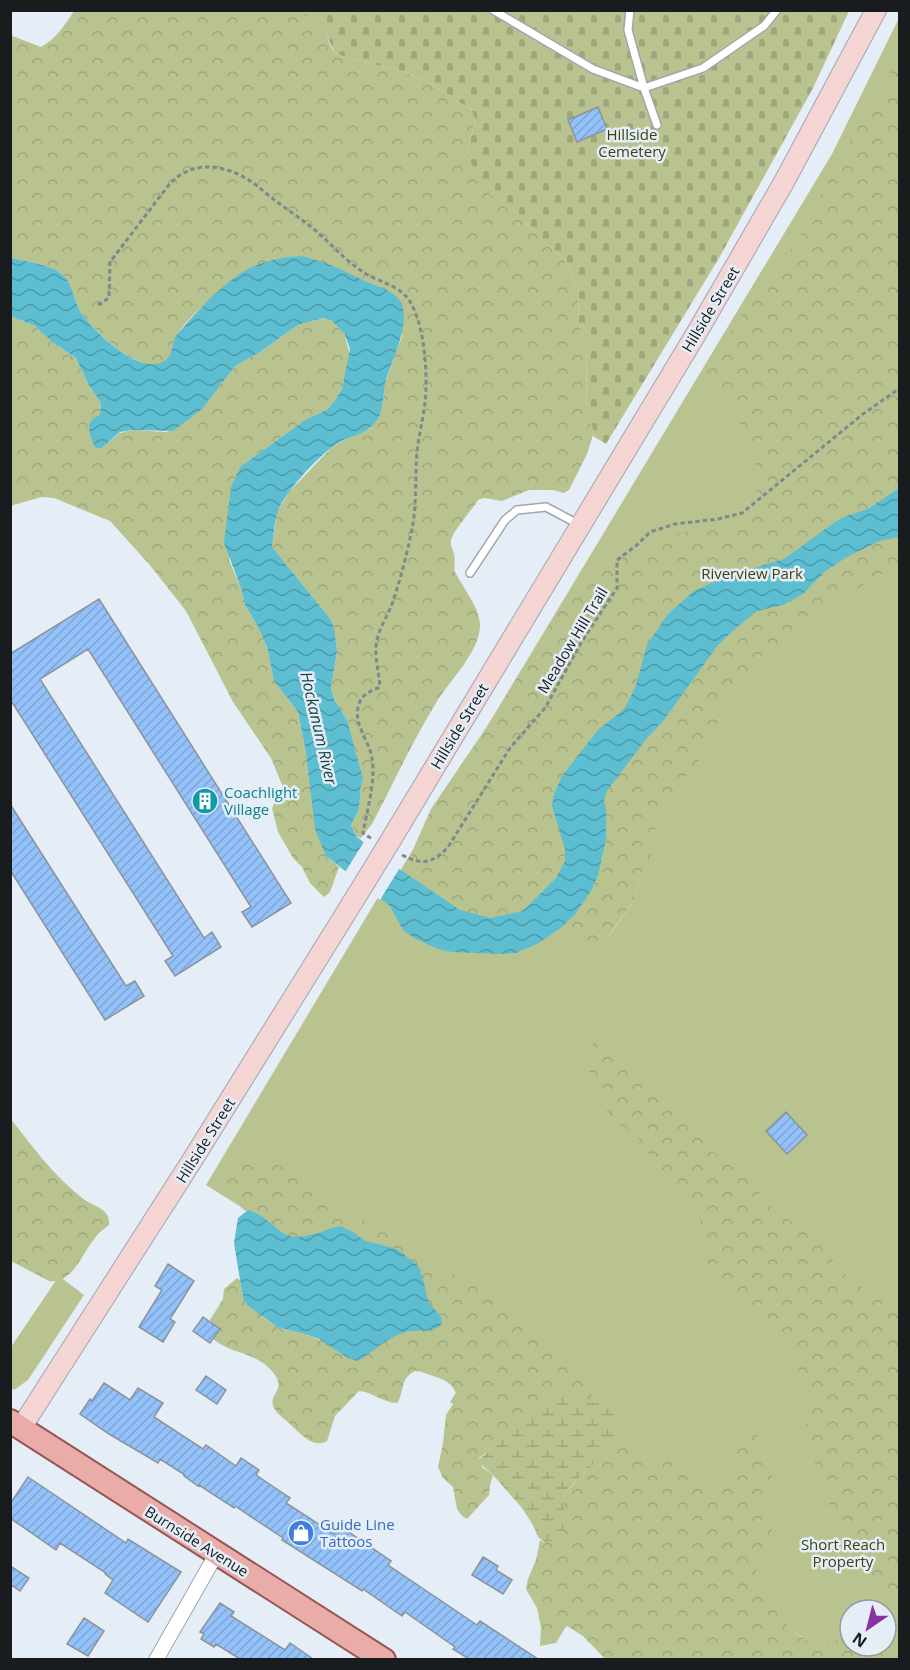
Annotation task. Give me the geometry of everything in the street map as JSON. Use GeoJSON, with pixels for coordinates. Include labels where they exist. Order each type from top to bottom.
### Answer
{"type":"FeatureCollection","features":[{"type":"Feature","properties":{"kind":"main road","name":"Hillside Street"},"geometry":{"type":"LineString","coordinates":[[16,1425],[180,1179],[387,846],[784,182],[876,10]]}},
{"type":"Feature","properties":{"kind":"main road","name":"Burnside Avenue"},"geometry":{"type":"LineString","coordinates":[[16,1425],[384,1659]]}},
{"type":"Feature","properties":{"kind":"street"},"geometry":{"type":"LineString","coordinates":[[156,1659],[217,1553]]}},
{"type":"Feature","properties":{"kind":"lane"},"geometry":{"type":"LineString","coordinates":[[493,10],[593,69],[644,88],[703,68],[764,26],[777,10]]}},
{"type":"Feature","properties":{"kind":"lane"},"geometry":{"type":"LineString","coordinates":[[630,10],[628,30],[657,125]]}},
{"type":"Feature","properties":{"kind":"lane"},"geometry":{"type":"LineString","coordinates":[[470,573],[505,520],[517,510],[546,507],[580,525]]}},
{"type":"Feature","properties":{"kind":"path"},"geometry":{"type":"LineString","coordinates":[[98,305],[109,298],[110,262],[176,176],[206,166],[229,169],[256,185],[279,205],[315,230],[364,273],[399,290],[409,300],[420,323],[425,374],[425,400],[417,451],[417,487],[412,528],[393,602],[376,644],[375,666],[380,687],[362,696],[357,706],[359,724],[372,757],[373,773],[363,833],[387,846]]}},
{"type":"Feature","properties":{"kind":"path","name":"Meadow Hill Trail"},"geometry":{"type":"LineString","coordinates":[[387,846],[412,860],[428,862],[437,860],[448,847],[510,748],[545,708],[581,642],[617,588],[617,560],[650,532],[675,524],[718,519],[741,513],[863,414],[900,387]]}},
{"type":"Feature","properties":{"kind":"green space"},"geometry":{"type":"Polygon","coordinates":[[[230,10],[236,12],[278,10],[308,16],[323,28],[335,53],[416,76],[471,109],[475,119],[467,154],[526,223],[564,259],[578,290],[579,325],[587,347],[586,411],[594,432],[587,454],[569,490],[564,493],[553,490],[529,490],[502,501],[484,498],[478,500],[452,537],[451,543],[455,556],[454,570],[477,612],[480,625],[479,635],[470,656],[427,718],[372,824],[361,838],[356,836],[351,825],[359,809],[361,785],[347,720],[334,699],[331,688],[337,652],[329,617],[272,547],[277,512],[289,492],[330,449],[371,428],[382,406],[385,383],[402,336],[390,292],[379,288],[229,283],[197,311],[180,330],[167,359],[154,365],[142,363],[130,357],[95,329],[80,311],[71,286],[62,274],[44,266],[11,257],[10,35],[41,47],[56,36],[74,11],[230,10]]]}},
{"type":"Feature","properties":{"kind":"green space","name":"Hillside Cemetery"},"geometry":{"type":"Polygon","coordinates":[[[286,11],[849,11],[813,88],[719,258],[606,444],[593,436],[594,432],[586,411],[587,347],[579,325],[578,290],[564,259],[526,223],[490,195],[480,181],[467,154],[475,119],[471,109],[416,76],[335,53],[323,28],[310,17],[286,11]]]}},
{"type":"Feature","properties":{"kind":"green space"},"geometry":{"type":"Polygon","coordinates":[[[899,18],[899,1659],[849,1658],[898,1658],[898,1598],[838,1598],[838,1653],[804,1639],[598,1478],[566,1458],[558,1470],[450,1402],[492,1336],[382,1361],[344,1271],[206,1185],[383,889],[388,891],[832,154],[899,18]],[[642,874],[608,937],[633,902],[642,874]]]}},
{"type":"Feature","properties":{"kind":"green space"},"geometry":{"type":"Polygon","coordinates":[[[899,55],[899,488],[868,509],[835,522],[784,559],[724,577],[694,591],[667,615],[647,645],[635,688],[626,706],[598,730],[562,776],[554,794],[553,812],[565,849],[565,861],[556,878],[525,909],[519,912],[490,918],[466,913],[438,896],[407,870],[431,809],[488,725],[563,603],[579,582],[602,561],[615,554],[635,552],[661,539],[713,523],[740,524],[750,519],[754,509],[756,490],[755,447],[726,401],[707,384],[703,372],[733,327],[797,242],[860,121],[882,89],[899,55]]]}},
{"type":"Feature","properties":{"kind":"green space"},"geometry":{"type":"Polygon","coordinates":[[[11,316],[35,326],[52,342],[76,358],[88,384],[101,403],[100,415],[91,421],[96,448],[102,448],[120,433],[131,430],[167,432],[234,367],[298,325],[321,318],[332,321],[344,333],[350,355],[342,389],[334,402],[326,410],[305,420],[241,466],[229,560],[241,588],[245,605],[267,647],[274,681],[298,712],[326,856],[339,867],[330,892],[324,897],[310,883],[278,832],[272,808],[283,787],[271,758],[233,702],[186,611],[149,564],[110,521],[54,498],[42,497],[11,507],[11,316]]]}},
{"type":"Feature","properties":{"kind":"green space"},"geometry":{"type":"Polygon","coordinates":[[[899,537],[899,563],[846,596],[779,643],[730,686],[725,693],[708,747],[664,805],[655,830],[652,854],[642,873],[633,902],[606,939],[599,942],[574,942],[564,936],[562,927],[587,896],[602,859],[605,846],[607,791],[647,738],[663,721],[718,645],[757,611],[783,605],[803,594],[824,572],[845,558],[879,541],[899,537]]]}},
{"type":"Feature","properties":{"kind":"green space","name":"Short Reach Property"},"geometry":{"type":"Polygon","coordinates":[[[615,1040],[621,1057],[637,1065],[670,1096],[693,1121],[695,1133],[723,1160],[736,1156],[751,1166],[759,1193],[764,1200],[774,1210],[809,1234],[860,1287],[885,1296],[899,1294],[899,1601],[898,1598],[895,1598],[852,1569],[840,1555],[837,1516],[826,1501],[818,1479],[812,1447],[806,1436],[805,1427],[812,1399],[805,1380],[793,1363],[793,1349],[735,1305],[705,1259],[701,1241],[701,1222],[696,1211],[683,1197],[678,1185],[658,1167],[639,1139],[612,1119],[606,1110],[603,1090],[586,1067],[587,1048],[598,1041],[615,1040]]]}},
{"type":"Feature","properties":{"kind":"green space"},"geometry":{"type":"Polygon","coordinates":[[[10,1118],[62,1180],[82,1198],[104,1211],[109,1219],[109,1225],[96,1236],[71,1273],[57,1281],[49,1281],[11,1261],[10,1118]]]}},
{"type":"Feature","properties":{"kind":"green space"},"geometry":{"type":"Polygon","coordinates":[[[245,1157],[277,1165],[316,1182],[345,1208],[366,1222],[472,1285],[505,1299],[523,1315],[547,1345],[590,1384],[592,1396],[587,1402],[577,1402],[561,1394],[551,1396],[539,1404],[504,1439],[479,1458],[482,1467],[493,1475],[489,1495],[467,1519],[457,1509],[453,1487],[443,1478],[438,1467],[446,1415],[457,1398],[448,1382],[421,1372],[411,1373],[406,1379],[397,1403],[359,1391],[335,1416],[327,1441],[317,1443],[303,1436],[276,1411],[273,1401],[278,1381],[269,1368],[256,1359],[225,1347],[212,1338],[210,1320],[223,1299],[224,1289],[237,1278],[240,1280],[243,1298],[264,1318],[277,1327],[325,1342],[348,1358],[372,1350],[378,1344],[402,1333],[428,1330],[441,1317],[428,1301],[424,1283],[397,1249],[366,1241],[351,1231],[325,1230],[311,1235],[290,1236],[248,1210],[245,1211],[218,1183],[225,1170],[245,1157]]]}},
{"type":"Feature","properties":{"kind":"green space"},"geometry":{"type":"Polygon","coordinates":[[[59,1276],[84,1295],[28,1380],[14,1390],[11,1387],[11,1347],[59,1276]]]}},
{"type":"Feature","properties":{"kind":"green space"},"geometry":{"type":"Polygon","coordinates":[[[555,1394],[562,1394],[578,1404],[594,1402],[604,1404],[616,1413],[617,1424],[614,1436],[600,1457],[565,1493],[564,1528],[555,1539],[546,1543],[538,1537],[522,1508],[493,1475],[477,1461],[512,1432],[529,1412],[555,1394]]]}},
{"type":"Feature","properties":{"kind":"green space"},"geometry":{"type":"Polygon","coordinates":[[[750,1428],[754,1432],[763,1445],[771,1471],[772,1485],[765,1499],[772,1535],[760,1551],[756,1562],[756,1572],[759,1583],[773,1607],[790,1628],[808,1641],[838,1641],[838,1658],[894,1659],[605,1659],[583,1636],[567,1626],[556,1643],[540,1646],[541,1628],[537,1608],[526,1589],[540,1540],[543,1542],[560,1534],[564,1523],[565,1493],[598,1459],[614,1437],[640,1454],[655,1456],[667,1452],[704,1485],[719,1494],[731,1479],[734,1444],[742,1433],[750,1428]]]}},
{"type":"Feature","properties":{"kind":"water","name":"Hockanum River"},"geometry":{"type":"Polygon","coordinates":[[[301,256],[318,260],[389,291],[400,301],[404,319],[400,341],[386,380],[379,417],[367,430],[331,448],[295,484],[278,511],[272,547],[329,617],[334,628],[337,652],[331,688],[334,699],[347,720],[363,779],[359,809],[351,825],[356,836],[383,858],[460,910],[490,918],[519,912],[525,909],[556,878],[565,861],[565,849],[552,806],[554,794],[562,776],[598,730],[626,706],[635,688],[647,645],[667,615],[694,591],[724,577],[784,559],[835,522],[868,509],[899,488],[899,537],[879,541],[845,558],[824,572],[803,594],[783,605],[757,611],[718,645],[663,721],[647,738],[607,791],[604,799],[606,840],[598,875],[591,891],[575,914],[562,927],[539,943],[516,953],[452,952],[438,949],[414,938],[403,930],[390,906],[326,856],[315,829],[306,753],[298,712],[274,681],[267,647],[245,605],[224,543],[231,487],[241,466],[305,420],[326,410],[342,389],[350,349],[344,333],[332,321],[322,318],[298,325],[234,367],[202,409],[173,431],[120,432],[102,448],[96,448],[91,439],[89,427],[92,420],[100,414],[101,403],[88,384],[76,358],[52,342],[35,326],[11,316],[10,257],[44,266],[62,274],[71,286],[80,311],[95,329],[130,357],[142,363],[154,364],[167,359],[179,332],[223,286],[248,269],[260,264],[281,258],[301,256]]]}},
{"type":"Feature","properties":{"kind":"water"},"geometry":{"type":"Polygon","coordinates":[[[248,1210],[269,1221],[280,1231],[294,1237],[302,1237],[340,1226],[366,1241],[397,1249],[420,1269],[428,1301],[441,1317],[442,1324],[430,1330],[399,1334],[357,1361],[348,1358],[319,1339],[277,1327],[247,1305],[243,1298],[234,1243],[238,1218],[248,1210]]]}},
{"type":"Feature","properties":{"kind":"pier"},"geometry":{"type":"Polygon","coordinates":[[[365,840],[401,866],[380,900],[344,874],[365,840]]]}},
{"type":"Feature","properties":{"kind":"building"},"geometry":{"type":"Polygon","coordinates":[[[598,107],[607,129],[577,142],[568,120],[598,107]]]}},
{"type":"Feature","properties":{"kind":"building","name":"Coachlight Village"},"geometry":{"type":"Polygon","coordinates":[[[99,599],[291,903],[252,927],[242,912],[251,907],[88,649],[40,679],[204,938],[212,932],[221,947],[175,976],[165,961],[173,956],[10,699],[10,654],[99,599]]]}},
{"type":"Feature","properties":{"kind":"building"},"geometry":{"type":"Polygon","coordinates":[[[10,804],[126,986],[135,981],[144,996],[105,1020],[10,870],[10,804]]]}},
{"type":"Feature","properties":{"kind":"building"},"geometry":{"type":"Polygon","coordinates":[[[786,1112],[807,1135],[787,1154],[766,1131],[786,1112]]]}},
{"type":"Feature","properties":{"kind":"building"},"geometry":{"type":"Polygon","coordinates":[[[168,1264],[194,1281],[170,1319],[175,1322],[163,1342],[139,1327],[162,1290],[155,1286],[168,1264]]]}},
{"type":"Feature","properties":{"kind":"building"},"geometry":{"type":"Polygon","coordinates":[[[203,1317],[220,1329],[210,1343],[193,1331],[203,1317]]]}},
{"type":"Feature","properties":{"kind":"building"},"geometry":{"type":"Polygon","coordinates":[[[206,1376],[226,1390],[217,1404],[196,1390],[206,1376]]]}},
{"type":"Feature","properties":{"kind":"building"},"geometry":{"type":"Polygon","coordinates":[[[104,1383],[130,1400],[138,1388],[163,1403],[154,1417],[203,1449],[206,1445],[236,1466],[241,1458],[259,1470],[256,1475],[290,1498],[286,1503],[334,1534],[340,1526],[391,1561],[388,1565],[477,1625],[480,1621],[538,1659],[469,1659],[405,1612],[402,1616],[363,1589],[362,1591],[282,1540],[283,1538],[235,1506],[234,1508],[198,1486],[160,1459],[158,1463],[109,1434],[80,1414],[104,1383]]]}},
{"type":"Feature","properties":{"kind":"building"},"geometry":{"type":"Polygon","coordinates":[[[28,1477],[126,1543],[128,1539],[181,1572],[148,1622],[105,1593],[113,1580],[106,1573],[60,1543],[56,1550],[10,1518],[10,1504],[28,1477]]]}},
{"type":"Feature","properties":{"kind":"building"},"geometry":{"type":"Polygon","coordinates":[[[483,1557],[498,1566],[496,1570],[512,1580],[503,1594],[472,1575],[483,1557]]]}},
{"type":"Feature","properties":{"kind":"building"},"geometry":{"type":"Polygon","coordinates":[[[10,1566],[29,1578],[20,1591],[10,1584],[10,1566]]]}},
{"type":"Feature","properties":{"kind":"building"},"geometry":{"type":"Polygon","coordinates":[[[220,1603],[234,1612],[231,1616],[285,1650],[290,1643],[313,1659],[240,1659],[216,1644],[214,1647],[201,1639],[204,1634],[200,1632],[220,1603]]]}},
{"type":"Feature","properties":{"kind":"building"},"geometry":{"type":"Polygon","coordinates":[[[84,1618],[104,1631],[88,1656],[67,1644],[84,1618]]]}},
{"type":"Feature","properties":{"kind":"place","name":"Coachlight Village"},"geometry":{"type":"Point","coordinates":[205,801]}},
{"type":"Feature","properties":{"kind":"place","name":"Guide Line Tattoos"},"geometry":{"type":"Point","coordinates":[301,1533]}},
{"type":"Feature","properties":{"kind":"park label","name":"Riverview Park"},"geometry":{"type":"Point","coordinates":[752,573]}}]}
